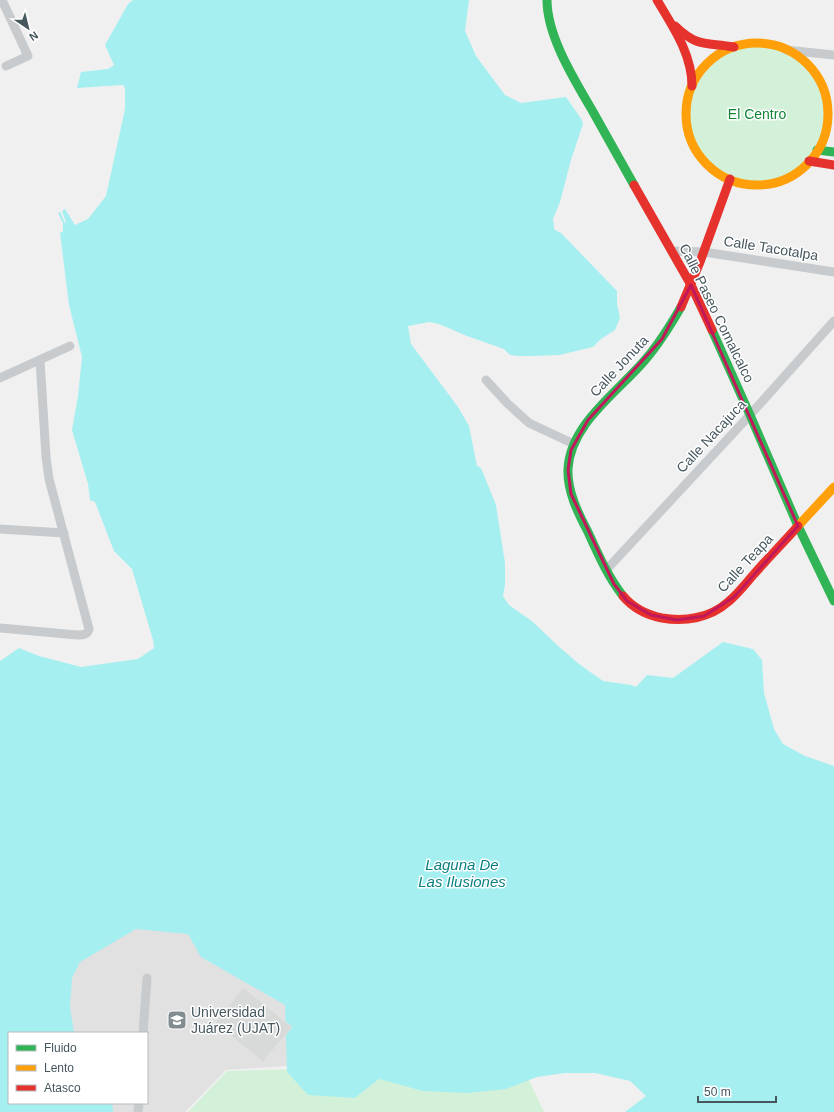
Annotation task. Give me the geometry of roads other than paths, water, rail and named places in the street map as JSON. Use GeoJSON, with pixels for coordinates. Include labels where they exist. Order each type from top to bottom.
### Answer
{"type":"FeatureCollection","features":[{"type":"Feature","properties":{"kind":"street"},"geometry":{"type":"LineString","coordinates":[[2,0],[28,56],[6,66]]}},
{"type":"Feature","properties":{"kind":"street","name":"Calle Paseo Comalcalco"},"geometry":{"type":"LineString","coordinates":[[548,0],[547,10],[549,21],[565,60],[577,84],[691,285],[798,526],[834,601]]}},
{"type":"Feature","properties":{"kind":"street"},"geometry":{"type":"LineString","coordinates":[[657,0],[685,51],[692,74],[692,86]]}},
{"type":"Feature","properties":{"kind":"street"},"geometry":{"type":"LineString","coordinates":[[668,19],[685,35],[699,42],[734,47]]}},
{"type":"Feature","properties":{"kind":"street"},"geometry":{"type":"LineString","coordinates":[[762,43],[786,50],[800,58],[812,70],[821,84],[827,107],[827,123],[824,136],[817,150],[809,161],[792,175],[775,182],[757,185],[745,184],[730,180],[708,166],[693,144],[687,127],[686,114],[687,103],[692,86],[701,70],[711,60],[719,54],[734,47],[762,43]]}},
{"type":"Feature","properties":{"kind":"street"},"geometry":{"type":"LineString","coordinates":[[786,50],[834,55]]}},
{"type":"Feature","properties":{"kind":"street"},"geometry":{"type":"LineString","coordinates":[[817,150],[834,152]]}},
{"type":"Feature","properties":{"kind":"street"},"geometry":{"type":"LineString","coordinates":[[809,161],[834,165]]}},
{"type":"Feature","properties":{"kind":"street","name":"Calle Jonuta"},"geometry":{"type":"LineString","coordinates":[[606,569],[571,494],[568,470],[574,444],[588,420],[642,364],[662,339],[682,305],[691,285],[730,180]]}},
{"type":"Feature","properties":{"kind":"street","name":"Calle Tacotalpa"},"geometry":{"type":"LineString","coordinates":[[672,251],[704,252],[834,272]]}},
{"type":"Feature","properties":{"kind":"street","name":"Calle Nacajuca"},"geometry":{"type":"LineString","coordinates":[[606,569],[750,415],[834,322]]}},
{"type":"Feature","properties":{"kind":"street"},"geometry":{"type":"LineString","coordinates":[[0,378],[70,346]]}},
{"type":"Feature","properties":{"kind":"street"},"geometry":{"type":"LineString","coordinates":[[0,628],[77,635],[83,635],[88,632],[89,629],[89,624],[82,604],[49,479],[40,360]]}},
{"type":"Feature","properties":{"kind":"street"},"geometry":{"type":"LineString","coordinates":[[486,380],[507,403],[529,423],[574,444]]}},
{"type":"Feature","properties":{"kind":"street","name":"Calle Teapa"},"geometry":{"type":"LineString","coordinates":[[606,569],[619,591],[627,601],[637,609],[651,615],[677,620],[690,620],[704,616],[728,602],[834,487]]}},
{"type":"Feature","properties":{"kind":"street"},"geometry":{"type":"LineString","coordinates":[[0,529],[64,533]]}},
{"type":"Feature","properties":{"kind":"street"},"geometry":{"type":"LineString","coordinates":[[143,1032],[147,978]]}},
{"type":"Feature","properties":{"kind":"water","name":"Laguna De Las Ilusiones"},"geometry":{"type":"Polygon","coordinates":[[[133,0],[469,0],[465,31],[476,56],[505,95],[521,103],[566,97],[582,120],[583,124],[571,160],[560,202],[553,219],[554,228],[561,233],[617,291],[617,304],[620,318],[615,330],[601,339],[593,347],[559,355],[510,355],[504,349],[439,324],[429,322],[408,326],[411,344],[458,407],[469,426],[477,466],[481,468],[496,505],[505,563],[505,585],[503,596],[509,605],[533,622],[579,664],[603,681],[636,687],[647,675],[673,678],[723,642],[753,649],[762,660],[764,693],[774,729],[783,744],[805,756],[834,766],[834,1112],[625,1112],[646,1096],[630,1081],[595,1073],[565,1073],[537,1077],[506,1089],[468,1093],[423,1091],[379,1079],[355,1098],[308,1095],[287,1072],[285,1005],[201,957],[188,934],[136,929],[80,962],[72,978],[70,1007],[74,1032],[8,1032],[8,1104],[112,1104],[113,1112],[0,1112],[0,661],[19,648],[39,656],[81,667],[138,659],[154,648],[132,569],[114,551],[95,502],[90,500],[88,484],[72,430],[78,396],[82,357],[69,305],[60,233],[63,231],[63,223],[58,213],[60,212],[65,223],[66,222],[62,211],[65,209],[75,225],[88,219],[106,196],[125,109],[125,88],[123,85],[77,88],[81,72],[108,69],[114,65],[105,45],[128,4],[133,0]]]}},
{"type":"Feature","properties":{"kind":"place","name":"Universidad Juárez (UJAT)"},"geometry":{"type":"Point","coordinates":[177,1020]}},
{"type":"Feature","properties":{"kind":"park label","name":"El Centro"},"geometry":{"type":"Point","coordinates":[757,114]}}]}
